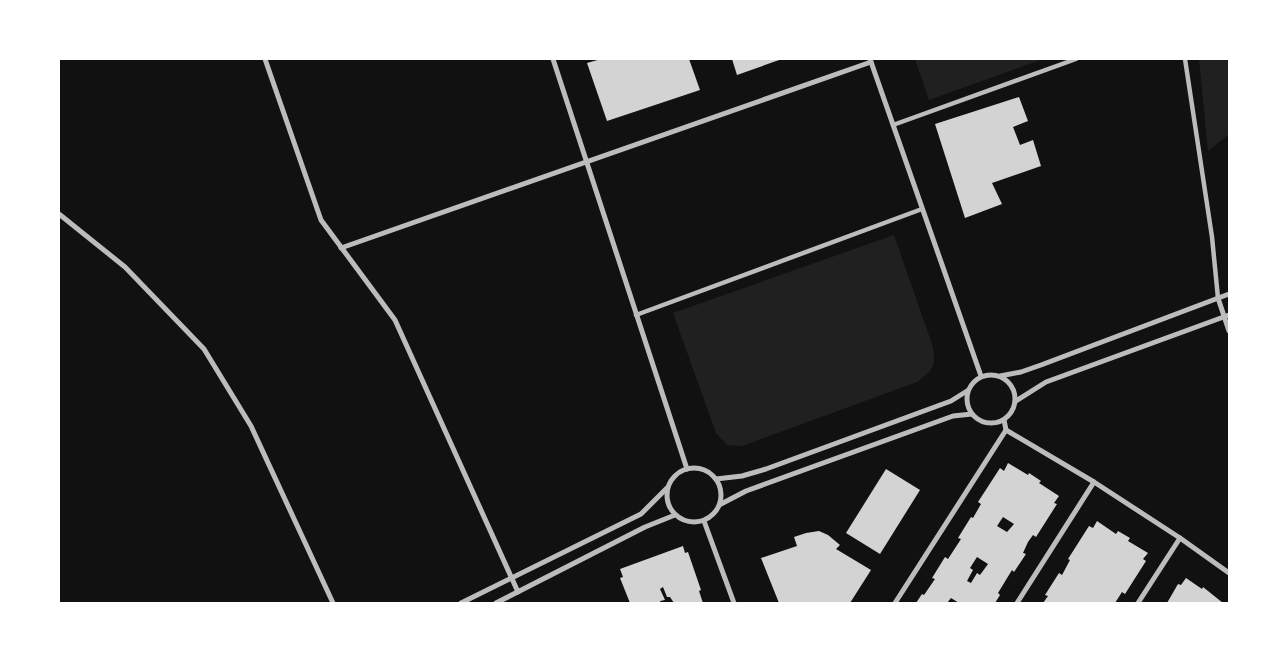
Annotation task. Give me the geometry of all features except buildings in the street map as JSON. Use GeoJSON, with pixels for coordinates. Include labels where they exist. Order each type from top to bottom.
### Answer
{"type":"FeatureCollection","features":[{"type":"Feature","properties":{"kind":"street"},"geometry":{"type":"LineString","coordinates":[[265,59],[321,220],[395,320],[518,592]]}},
{"type":"Feature","properties":{"kind":"street"},"geometry":{"type":"LineString","coordinates":[[553,59],[687,469]]}},
{"type":"Feature","properties":{"kind":"street"},"geometry":{"type":"LineString","coordinates":[[893,126],[1076,59]]}},
{"type":"Feature","properties":{"kind":"street"},"geometry":{"type":"LineString","coordinates":[[1185,59],[1212,238],[1218,298],[1227,316],[1229,331]]}},
{"type":"Feature","properties":{"kind":"street"},"geometry":{"type":"LineString","coordinates":[[341,248],[870,61],[981,376]]}},
{"type":"Feature","properties":{"kind":"street"},"geometry":{"type":"LineString","coordinates":[[636,314],[922,209]]}},
{"type":"Feature","properties":{"kind":"street"},"geometry":{"type":"LineString","coordinates":[[59,214],[125,267],[204,349],[251,426],[333,603]]}},
{"type":"Feature","properties":{"kind":"street"},"geometry":{"type":"LineString","coordinates":[[1000,376],[1021,372],[1229,294]]}},
{"type":"Feature","properties":{"kind":"street"},"geometry":{"type":"LineString","coordinates":[[1016,401],[1046,382],[1227,316]]}},
{"type":"Feature","properties":{"kind":"street"},"geometry":{"type":"LineString","coordinates":[[990,374],[1000,376],[1008,381],[1014,390],[1016,401],[1014,408],[1004,420],[996,423],[978,420],[968,407],[966,399],[968,391],[973,382],[981,376],[990,374]]}},
{"type":"Feature","properties":{"kind":"street"},"geometry":{"type":"LineString","coordinates":[[716,479],[742,476],[766,469],[951,402],[968,391]]}},
{"type":"Feature","properties":{"kind":"street"},"geometry":{"type":"LineString","coordinates":[[667,488],[669,507],[675,515],[687,521],[704,521],[713,515],[721,504],[746,491],[953,416],[972,414]]}},
{"type":"Feature","properties":{"kind":"street"},"geometry":{"type":"LineString","coordinates":[[895,603],[1006,430],[1004,420]]}},
{"type":"Feature","properties":{"kind":"street"},"geometry":{"type":"LineString","coordinates":[[1006,430],[1094,482],[1180,538],[1229,573]]}},
{"type":"Feature","properties":{"kind":"street"},"geometry":{"type":"LineString","coordinates":[[461,603],[641,514],[667,488],[675,476],[687,469],[704,469],[714,476],[720,485],[722,494],[721,504]]}},
{"type":"Feature","properties":{"kind":"street"},"geometry":{"type":"LineString","coordinates":[[1017,603],[1094,482]]}},
{"type":"Feature","properties":{"kind":"street"},"geometry":{"type":"LineString","coordinates":[[496,603],[644,527],[675,515]]}},
{"type":"Feature","properties":{"kind":"street"},"geometry":{"type":"LineString","coordinates":[[704,521],[734,603]]}},
{"type":"Feature","properties":{"kind":"street"},"geometry":{"type":"LineString","coordinates":[[1138,603],[1180,538]]}},
{"type":"Feature","properties":{"kind":"shaded area"},"geometry":{"type":"Polygon","coordinates":[[[915,59],[1043,59],[929,100],[915,59]]]}},
{"type":"Feature","properties":{"kind":"shaded area"},"geometry":{"type":"Polygon","coordinates":[[[1199,59],[1229,59],[1229,134],[1208,151],[1199,59]]]}},
{"type":"Feature","properties":{"kind":"shaded area"},"geometry":{"type":"Polygon","coordinates":[[[894,235],[933,347],[934,360],[930,371],[917,382],[742,446],[727,445],[716,433],[673,313],[894,235]]]}}]}
